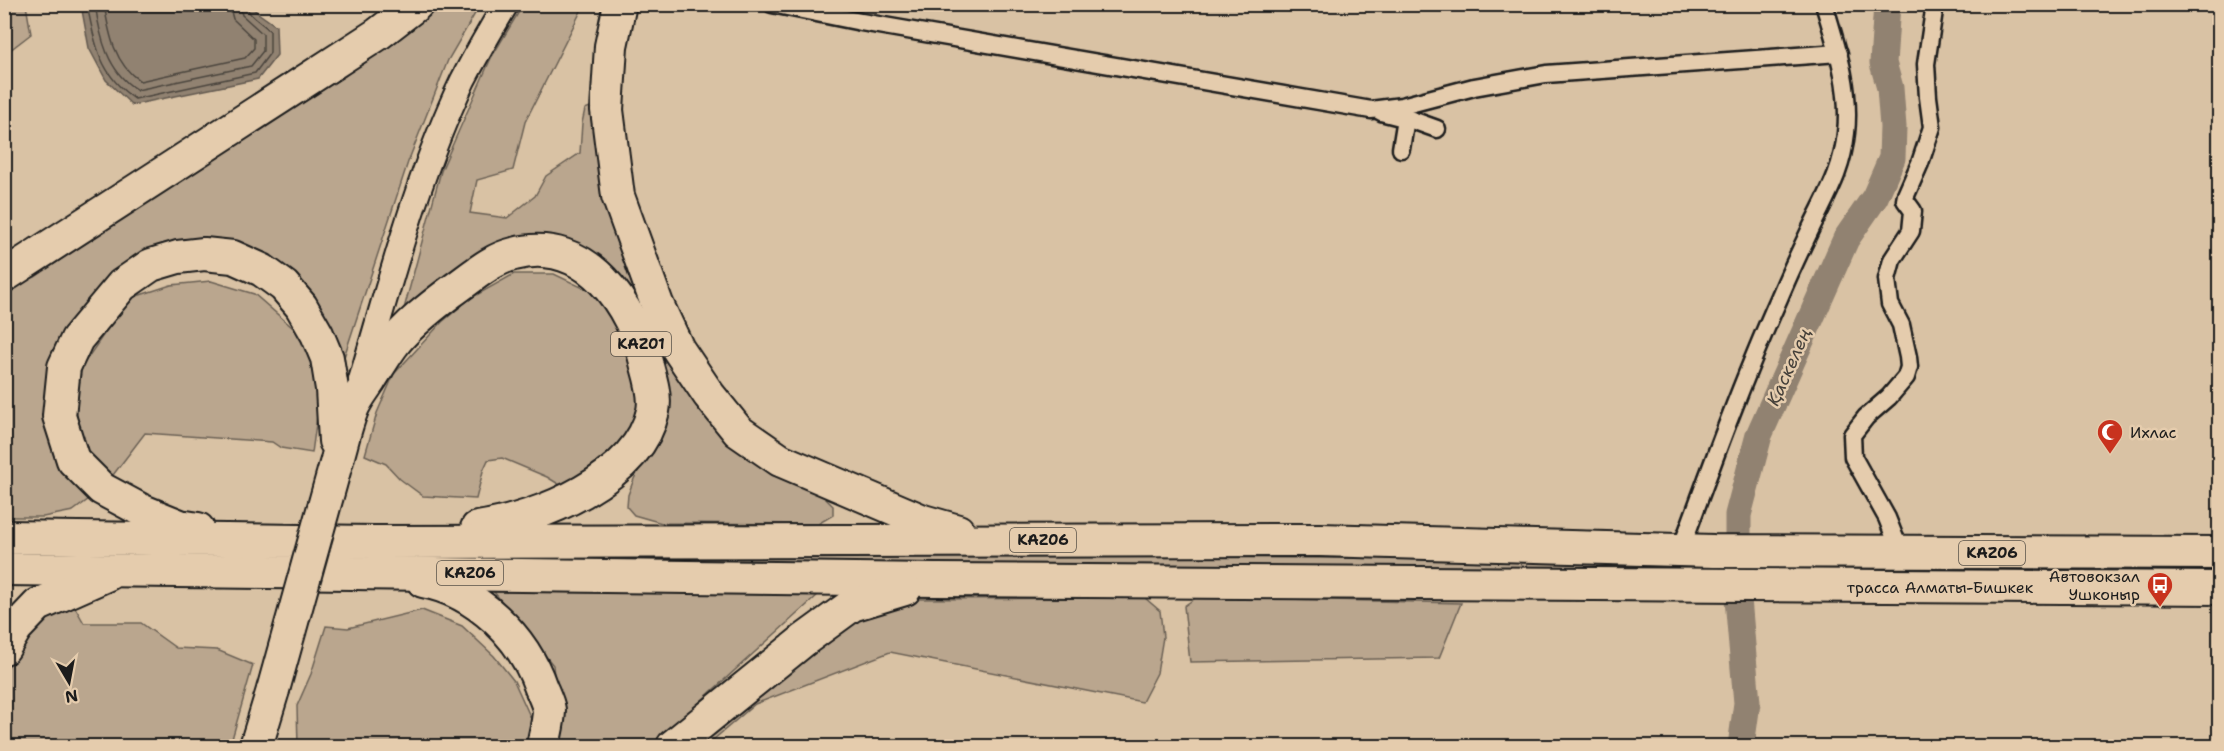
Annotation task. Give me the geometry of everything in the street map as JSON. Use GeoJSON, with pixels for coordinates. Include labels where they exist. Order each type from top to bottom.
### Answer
{"type":"FeatureCollection","features":[{"type":"Feature","properties":{"kind":"highway"},"geometry":{"type":"LineString","coordinates":[[4,276],[378,34],[417,4]]}},
{"type":"Feature","properties":{"kind":"highway"},"geometry":{"type":"LineString","coordinates":[[620,4],[611,46],[607,110],[618,196],[657,304],[678,349],[709,395],[738,431],[780,460],[932,524],[960,532],[1036,540]]}},
{"type":"Feature","properties":{"kind":"highway","name":"KАZ01"},"geometry":{"type":"LineString","coordinates":[[256,747],[354,406],[393,344],[431,307],[489,265],[514,254],[545,251],[568,256],[593,270],[615,294],[635,327],[652,384],[654,409],[646,433],[635,451],[610,474],[561,504],[505,524],[371,557]]}},
{"type":"Feature","properties":{"kind":"highway"},"geometry":{"type":"LineString","coordinates":[[246,540],[180,526],[143,511],[102,489],[73,460],[59,416],[64,367],[77,339],[122,285],[151,265],[178,257],[204,254],[233,257],[262,270],[284,286],[301,306],[327,358],[332,389],[337,459]]}},
{"type":"Feature","properties":{"kind":"highway","name":"KАZ06"},"geometry":{"type":"LineString","coordinates":[[4,537],[246,540],[371,557],[935,580]]}},
{"type":"Feature","properties":{"kind":"highway","name":"KАZ06"},"geometry":{"type":"LineString","coordinates":[[4,569],[119,569],[371,557],[1036,540],[1320,540],[1681,549]]}},
{"type":"Feature","properties":{"kind":"highway","name":"трасса Алматы-Бишкек"},"geometry":{"type":"LineString","coordinates":[[1681,549],[2220,553]]}},
{"type":"Feature","properties":{"kind":"highway"},"geometry":{"type":"LineString","coordinates":[[2004,553],[2005,586]]}},
{"type":"Feature","properties":{"kind":"highway"},"geometry":{"type":"LineString","coordinates":[[371,557],[471,600],[509,630],[537,676],[549,709],[543,747]]}},
{"type":"Feature","properties":{"kind":"highway"},"geometry":{"type":"LineString","coordinates":[[4,648],[16,628],[38,605],[119,569]]}},
{"type":"Feature","properties":{"kind":"highway"},"geometry":{"type":"LineString","coordinates":[[673,747],[795,647],[852,605],[935,580]]}},
{"type":"Feature","properties":{"kind":"highway","name":"трасса Алматы-Бишкек"},"geometry":{"type":"LineString","coordinates":[[935,580],[2220,588]]}},
{"type":"Feature","properties":{"kind":"highway"},"geometry":{"type":"LineString","coordinates":[[273,690],[276,747]]}},
{"type":"Feature","properties":{"kind":"main road"},"geometry":{"type":"LineString","coordinates":[[354,406],[408,222],[431,157],[464,80],[506,4]]}},
{"type":"Feature","properties":{"kind":"street"},"geometry":{"type":"LineString","coordinates":[[772,4],[1008,48],[1371,110],[1406,118],[1437,129]]}},
{"type":"Feature","properties":{"kind":"street"},"geometry":{"type":"LineString","coordinates":[[1681,549],[1744,378],[1838,174],[1846,134],[1847,96],[1839,53],[1824,4]]}},
{"type":"Feature","properties":{"kind":"street"},"geometry":{"type":"LineString","coordinates":[[1900,551],[1887,518],[1853,457],[1852,435],[1866,417],[1889,397],[1906,377],[1909,367],[1901,325],[1890,304],[1887,279],[1892,260],[1911,231],[1913,211],[1905,200],[1906,195],[1932,127],[1926,64],[1935,4]]}},
{"type":"Feature","properties":{"kind":"street"},"geometry":{"type":"LineString","coordinates":[[1371,110],[1401,106],[1474,87],[1546,74],[1839,53]]}},
{"type":"Feature","properties":{"kind":"street"},"geometry":{"type":"LineString","coordinates":[[1401,149],[1406,118]]}},
{"type":"Feature","properties":{"kind":"shaded area"},"geometry":{"type":"Polygon","coordinates":[[[5,4],[26,5],[31,34],[5,54],[5,4]]]}},
{"type":"Feature","properties":{"kind":"shaded area"},"geometry":{"type":"Polygon","coordinates":[[[430,5],[480,5],[448,60],[408,162],[342,363],[298,282],[189,248],[61,351],[80,481],[89,499],[73,511],[43,517],[5,517],[5,288],[35,277],[164,190],[345,76],[430,5]]]}},
{"type":"Feature","properties":{"kind":"shaded area"},"geometry":{"type":"Polygon","coordinates":[[[523,5],[584,5],[525,122],[513,170],[477,180],[470,213],[507,218],[535,196],[546,176],[580,153],[585,109],[595,105],[682,383],[748,459],[796,479],[823,496],[833,506],[833,515],[818,524],[662,523],[634,515],[627,507],[628,495],[660,430],[662,388],[562,245],[401,320],[441,171],[491,58],[523,5]]]}},
{"type":"Feature","properties":{"kind":"shaded area"},"geometry":{"type":"Polygon","coordinates":[[[514,274],[554,274],[594,293],[631,346],[639,407],[621,447],[565,488],[547,477],[502,458],[488,460],[476,499],[423,496],[400,479],[386,464],[365,455],[377,413],[394,374],[442,322],[471,298],[514,274]]]}},
{"type":"Feature","properties":{"kind":"shaded area"},"geometry":{"type":"Polygon","coordinates":[[[211,281],[254,294],[308,341],[319,401],[312,453],[281,448],[272,442],[145,433],[113,475],[93,464],[79,435],[76,404],[82,366],[115,318],[134,297],[171,285],[211,281]]]}},
{"type":"Feature","properties":{"kind":"shaded area"},"geometry":{"type":"Polygon","coordinates":[[[5,550],[1646,560],[1658,571],[5,560],[5,550]]]}},
{"type":"Feature","properties":{"kind":"shaded area"},"geometry":{"type":"Polygon","coordinates":[[[490,587],[818,595],[651,746],[560,746],[553,665],[490,587]]]}},
{"type":"Feature","properties":{"kind":"shaded area"},"geometry":{"type":"Polygon","coordinates":[[[1197,597],[1461,603],[1439,658],[1190,662],[1184,606],[1197,597]]]}},
{"type":"Feature","properties":{"kind":"shaded area"},"geometry":{"type":"Polygon","coordinates":[[[1145,598],[1160,611],[1163,637],[1157,673],[1142,702],[890,652],[755,704],[706,746],[694,746],[850,617],[910,599],[1145,598]]]}},
{"type":"Feature","properties":{"kind":"shaded area"},"geometry":{"type":"Polygon","coordinates":[[[62,601],[76,609],[84,623],[141,623],[176,648],[217,650],[253,665],[230,746],[5,746],[5,672],[28,632],[62,601]]]}},
{"type":"Feature","properties":{"kind":"shaded area"},"geometry":{"type":"Polygon","coordinates":[[[422,610],[462,626],[494,656],[514,681],[534,725],[531,746],[298,746],[297,706],[311,674],[326,626],[348,628],[422,610]]]}},
{"type":"Feature","properties":{"kind":"water"},"geometry":{"type":"Polygon","coordinates":[[[81,5],[250,5],[276,26],[277,55],[258,79],[132,105],[106,80],[89,48],[81,5]]]}},
{"type":"Feature","properties":{"kind":"waterway","name":"Қаскелең"},"geometry":{"type":"LineString","coordinates":[[1741,746],[1747,703],[1738,599],[1738,515],[1759,435],[1846,239],[1875,197],[1892,158],[1893,127],[1890,88],[1883,63],[1887,4]]}},
{"type":"Feature","properties":{"kind":"place","name":"Ихлас"},"geometry":{"type":"Point","coordinates":[2110,455]}},
{"type":"Feature","properties":{"kind":"place","name":"Автовокзал Ушконыр"},"geometry":{"type":"Point","coordinates":[2160,608]}}]}
